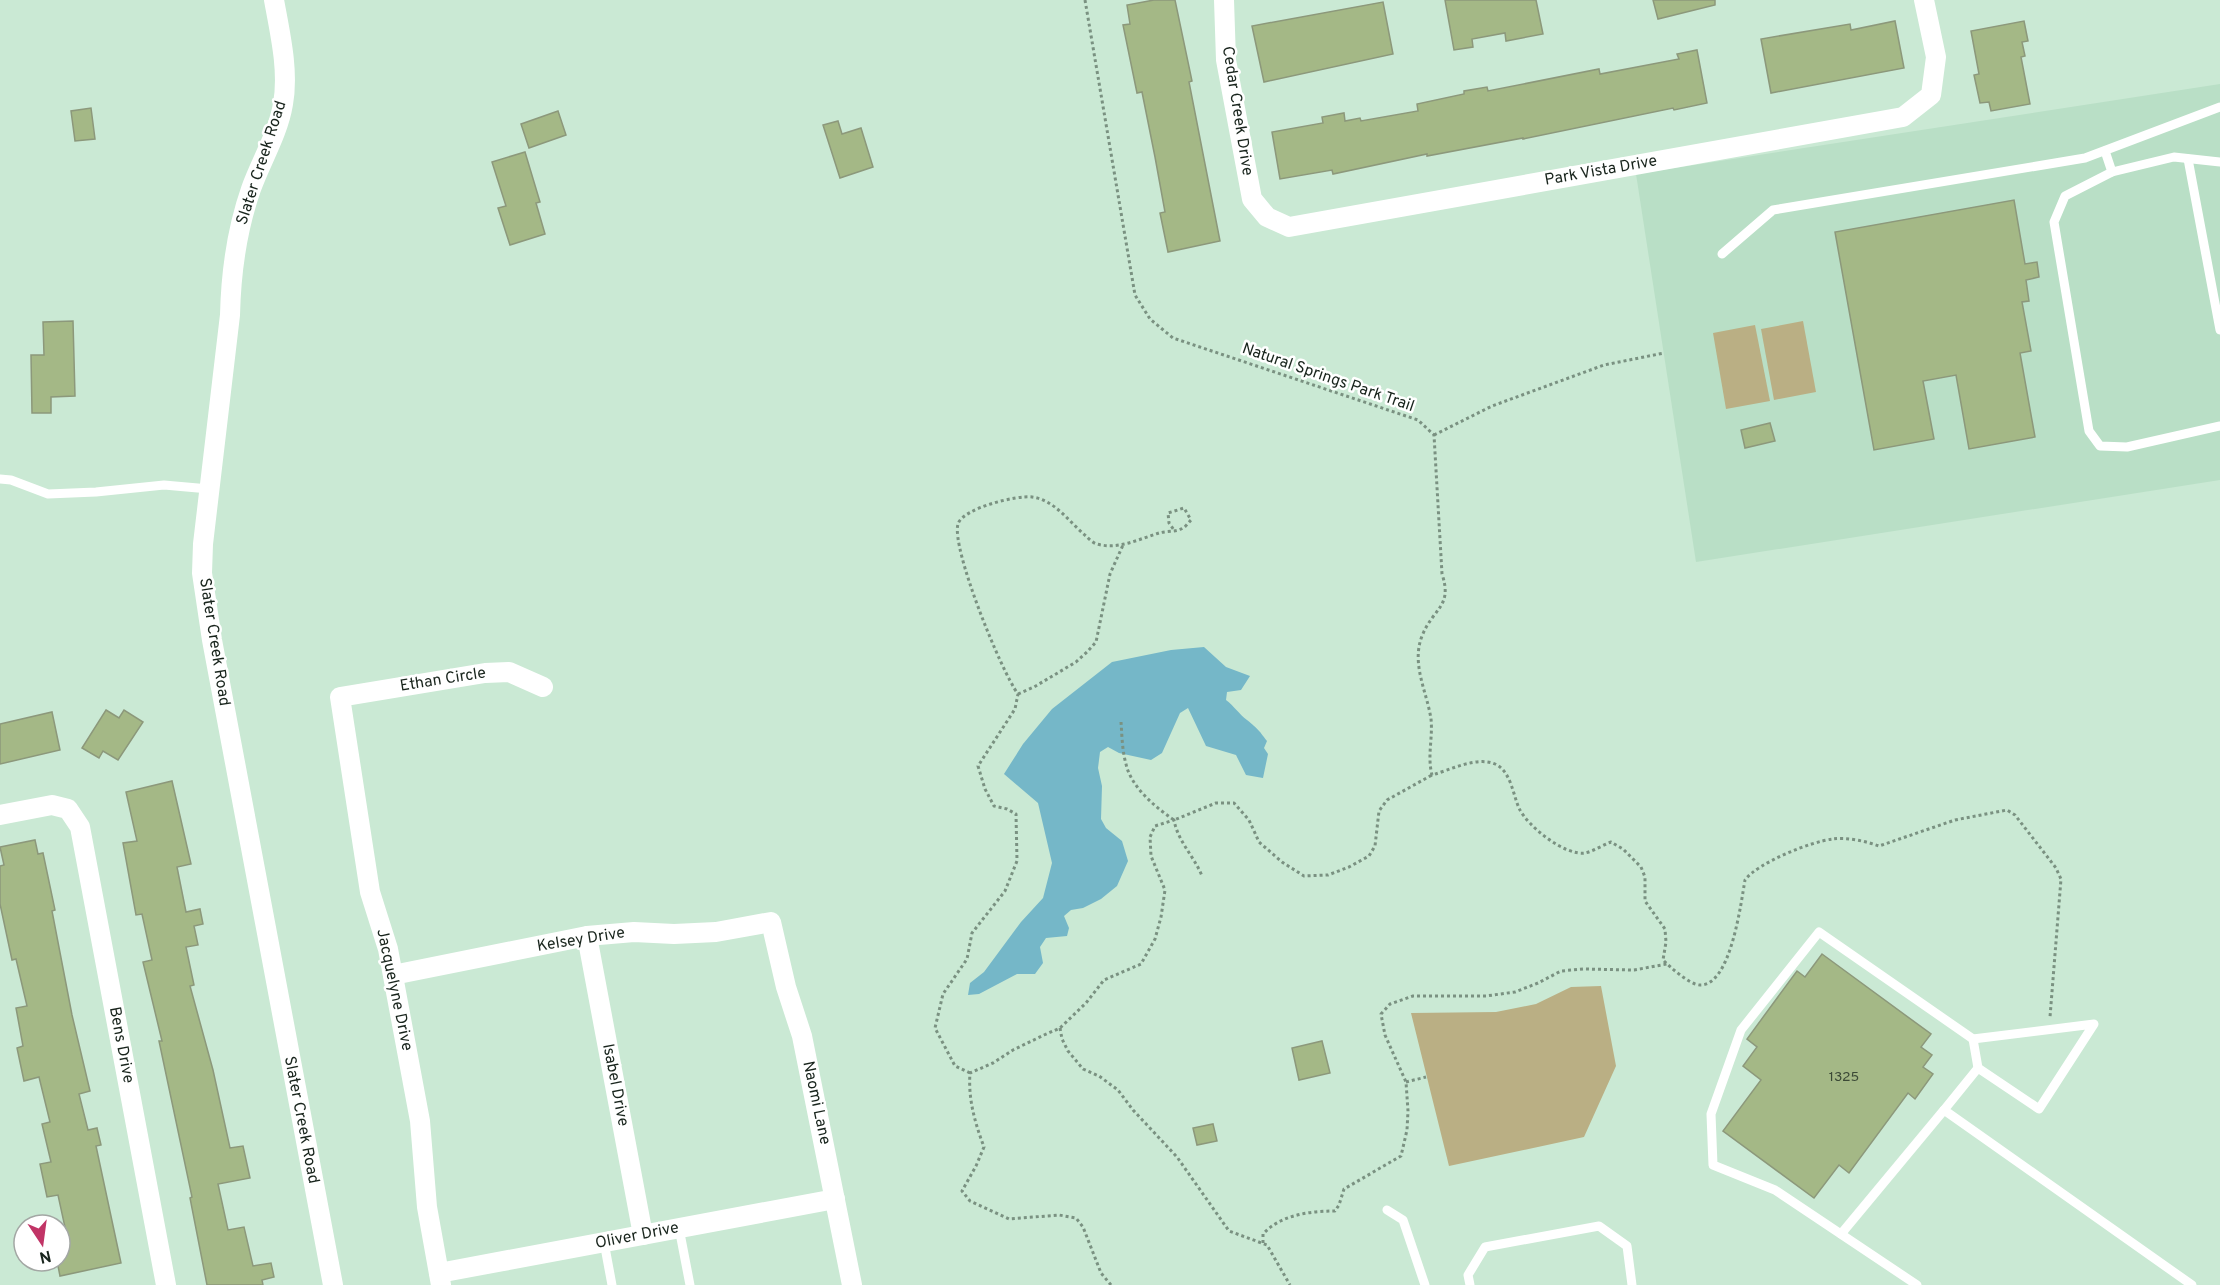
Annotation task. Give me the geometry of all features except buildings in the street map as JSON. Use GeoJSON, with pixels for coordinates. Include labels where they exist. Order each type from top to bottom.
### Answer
{"type":"FeatureCollection","features":[{"type":"Feature","properties":{"kind":"street","name":"Slater Creek Road"},"geometry":{"type":"LineString","coordinates":[[274,0],[284,68],[283,107],[250,192],[241,225],[231,280],[230,315],[203,544],[202,573],[333,1285]]}},
{"type":"Feature","properties":{"kind":"street","name":"Cedar Creek Drive"},"geometry":{"type":"LineString","coordinates":[[1224,0],[1226,60],[1252,200],[1267,217]]}},
{"type":"Feature","properties":{"kind":"street","name":"Park Vista Drive"},"geometry":{"type":"LineString","coordinates":[[1267,217],[1289,227],[1903,117],[1931,95],[1936,57],[1924,0]]}},
{"type":"Feature","properties":{"kind":"street","name":"Ethan Circle"},"geometry":{"type":"LineString","coordinates":[[340,697],[485,673],[509,672],[543,687]]}},
{"type":"Feature","properties":{"kind":"street","name":"Jacquelyne Drive"},"geometry":{"type":"LineString","coordinates":[[340,697],[370,892],[388,949],[420,1121],[427,1207],[440,1279]]}},
{"type":"Feature","properties":{"kind":"street","name":"Bens Drive"},"geometry":{"type":"LineString","coordinates":[[0,815],[52,805],[68,809],[80,827],[166,1285]]}},
{"type":"Feature","properties":{"kind":"street","name":"Kelsey Drive"},"geometry":{"type":"LineString","coordinates":[[393,975],[587,936],[634,932],[674,934],[716,932],[771,922]]}},
{"type":"Feature","properties":{"kind":"street","name":"Naomi Lane"},"geometry":{"type":"LineString","coordinates":[[771,922],[786,987],[802,1036],[852,1285]]}},
{"type":"Feature","properties":{"kind":"street","name":"Isabel Drive"},"geometry":{"type":"LineString","coordinates":[[587,936],[643,1235]]}},
{"type":"Feature","properties":{"kind":"street","name":"Oliver Drive"},"geometry":{"type":"LineString","coordinates":[[440,1279],[604,1242],[835,1199]]}},
{"type":"Feature","properties":{"kind":"lane"},"geometry":{"type":"LineString","coordinates":[[1722,254],[1773,210],[2085,158],[2220,107]]}},
{"type":"Feature","properties":{"kind":"lane"},"geometry":{"type":"LineString","coordinates":[[2105,151],[2112,172]]}},
{"type":"Feature","properties":{"kind":"lane"},"geometry":{"type":"LineString","coordinates":[[2220,162],[2174,157],[2112,172],[2065,196],[2054,222],[2089,431],[2100,446],[2127,447],[2220,426]]}},
{"type":"Feature","properties":{"kind":"lane"},"geometry":{"type":"LineString","coordinates":[[2188,159],[2220,330]]}},
{"type":"Feature","properties":{"kind":"lane"},"geometry":{"type":"LineString","coordinates":[[0,479],[11,480],[48,494],[164,485],[209,489]]}},
{"type":"Feature","properties":{"kind":"lane"},"geometry":{"type":"LineString","coordinates":[[1917,1285],[1775,1190],[1713,1165],[1711,1114],[1741,1030],[1819,932],[1973,1040],[2094,1024],[2039,1109],[1978,1068],[1973,1040]]}},
{"type":"Feature","properties":{"kind":"lane"},"geometry":{"type":"LineString","coordinates":[[1841,1234],[1978,1068]]}},
{"type":"Feature","properties":{"kind":"lane"},"geometry":{"type":"LineString","coordinates":[[1944,1110],[2192,1285]]}},
{"type":"Feature","properties":{"kind":"lane"},"geometry":{"type":"LineString","coordinates":[[1387,1210],[1403,1220],[1425,1285]]}},
{"type":"Feature","properties":{"kind":"lane"},"geometry":{"type":"LineString","coordinates":[[1470,1285],[1468,1275],[1485,1247],[1599,1226],[1627,1246],[1632,1285]]}},
{"type":"Feature","properties":{"kind":"lane"},"geometry":{"type":"LineString","coordinates":[[679,1228],[690,1285]]}},
{"type":"Feature","properties":{"kind":"lane"},"geometry":{"type":"LineString","coordinates":[[604,1242],[612,1285]]}},
{"type":"Feature","properties":{"kind":"path","name":"Natural Springs Park Trail"},"geometry":{"type":"LineString","coordinates":[[1085,0],[1135,295],[1150,319],[1173,338],[1418,420],[1434,435]]}},
{"type":"Feature","properties":{"kind":"path"},"geometry":{"type":"LineString","coordinates":[[1432,775],[1429,743],[1431,720],[1421,684],[1418,662],[1421,638],[1433,614],[1445,600],[1447,589],[1442,574],[1434,435],[1492,406],[1604,365],[1664,353]]}},
{"type":"Feature","properties":{"kind":"path"},"geometry":{"type":"LineString","coordinates":[[1174,530],[1169,523],[1168,513],[1184,508],[1191,520],[1182,529],[1124,544],[1112,546],[1095,544],[1051,503],[1034,497],[1008,498],[961,518],[958,524],[957,536],[961,557],[996,654],[1018,694],[1015,709],[978,766],[990,801],[994,806],[1016,814],[1017,861],[1005,891],[972,933],[968,959],[943,994],[935,1028],[955,1066],[970,1073],[1060,1028],[1086,1003],[1104,980],[1141,964],[1155,939],[1165,890],[1151,856],[1150,837],[1155,826],[1216,803],[1234,803],[1249,820],[1259,842],[1282,862],[1304,876],[1328,875],[1369,856],[1375,846],[1379,811],[1387,800],[1418,785],[1432,775],[1480,761],[1497,764],[1509,779],[1519,810],[1532,827],[1568,851],[1585,853],[1611,842],[1623,849],[1641,867],[1645,876],[1645,901],[1665,929],[1666,942],[1663,960],[1697,985],[1707,985],[1716,978],[1733,942],[1745,880],[1750,873],[1789,852],[1833,839],[1866,842],[1879,846],[1954,820],[2007,810],[2015,815],[2056,868],[2061,879],[2050,1030]]}},
{"type":"Feature","properties":{"kind":"path"},"geometry":{"type":"LineString","coordinates":[[1018,694],[1035,687],[1076,662],[1096,642],[1110,574],[1118,551],[1124,544]]}},
{"type":"Feature","properties":{"kind":"path"},"geometry":{"type":"LineString","coordinates":[[1120,722],[1126,765],[1135,783],[1161,811],[1174,820],[1176,831],[1196,860],[1202,876]]}},
{"type":"Feature","properties":{"kind":"path"},"geometry":{"type":"LineString","coordinates":[[1263,1243],[1263,1234],[1270,1226],[1290,1217],[1313,1211],[1335,1211],[1344,1189],[1401,1156],[1407,1130],[1406,1082],[1385,1035],[1381,1014],[1390,1004],[1413,996],[1486,996],[1515,992],[1560,971],[1634,970],[1667,964]]}},
{"type":"Feature","properties":{"kind":"path"},"geometry":{"type":"LineString","coordinates":[[1060,1028],[1062,1039],[1083,1069],[1099,1076],[1118,1090],[1133,1110],[1177,1157],[1229,1231],[1267,1245],[1290,1285]]}},
{"type":"Feature","properties":{"kind":"path"},"geometry":{"type":"LineString","coordinates":[[970,1073],[969,1084],[974,1120],[984,1147],[962,1191],[970,1201],[1010,1219],[1059,1215],[1076,1218],[1083,1227],[1101,1272],[1111,1285]]}},
{"type":"Feature","properties":{"kind":"path"},"geometry":{"type":"LineString","coordinates":[[1406,1082],[1426,1077]]}},
{"type":"Feature","properties":{"kind":"shaded area"},"geometry":{"type":"Polygon","coordinates":[[[2220,84],[2220,480],[1696,562],[1636,174],[2220,84]]]}},
{"type":"Feature","properties":{"kind":"shaded area"},"geometry":{"type":"Polygon","coordinates":[[[1803,321],[1816,392],[1774,400],[1761,329],[1803,321]]]}},
{"type":"Feature","properties":{"kind":"shaded area"},"geometry":{"type":"Polygon","coordinates":[[[1755,325],[1770,401],[1726,409],[1713,333],[1755,325]]]}},
{"type":"Feature","properties":{"kind":"shaded area"},"geometry":{"type":"Polygon","coordinates":[[[1601,986],[1616,1066],[1584,1137],[1449,1166],[1411,1013],[1496,1012],[1536,1004],[1571,987],[1601,986]]]}},
{"type":"Feature","properties":{"kind":"water"},"geometry":{"type":"Polygon","coordinates":[[[1204,647],[1226,667],[1250,676],[1241,690],[1227,692],[1226,700],[1258,729],[1267,741],[1264,748],[1268,754],[1263,778],[1246,775],[1236,755],[1206,746],[1188,708],[1180,713],[1162,753],[1151,760],[1119,753],[1108,747],[1100,752],[1098,768],[1102,786],[1101,819],[1106,828],[1122,841],[1128,861],[1117,886],[1101,899],[1083,908],[1071,910],[1064,916],[1069,928],[1067,936],[1046,938],[1040,947],[1043,963],[1035,974],[1017,974],[979,994],[968,995],[970,983],[984,972],[1021,922],[1043,898],[1052,863],[1038,803],[1004,774],[1023,744],[1052,709],[1112,662],[1171,650],[1204,647]]]}}]}
